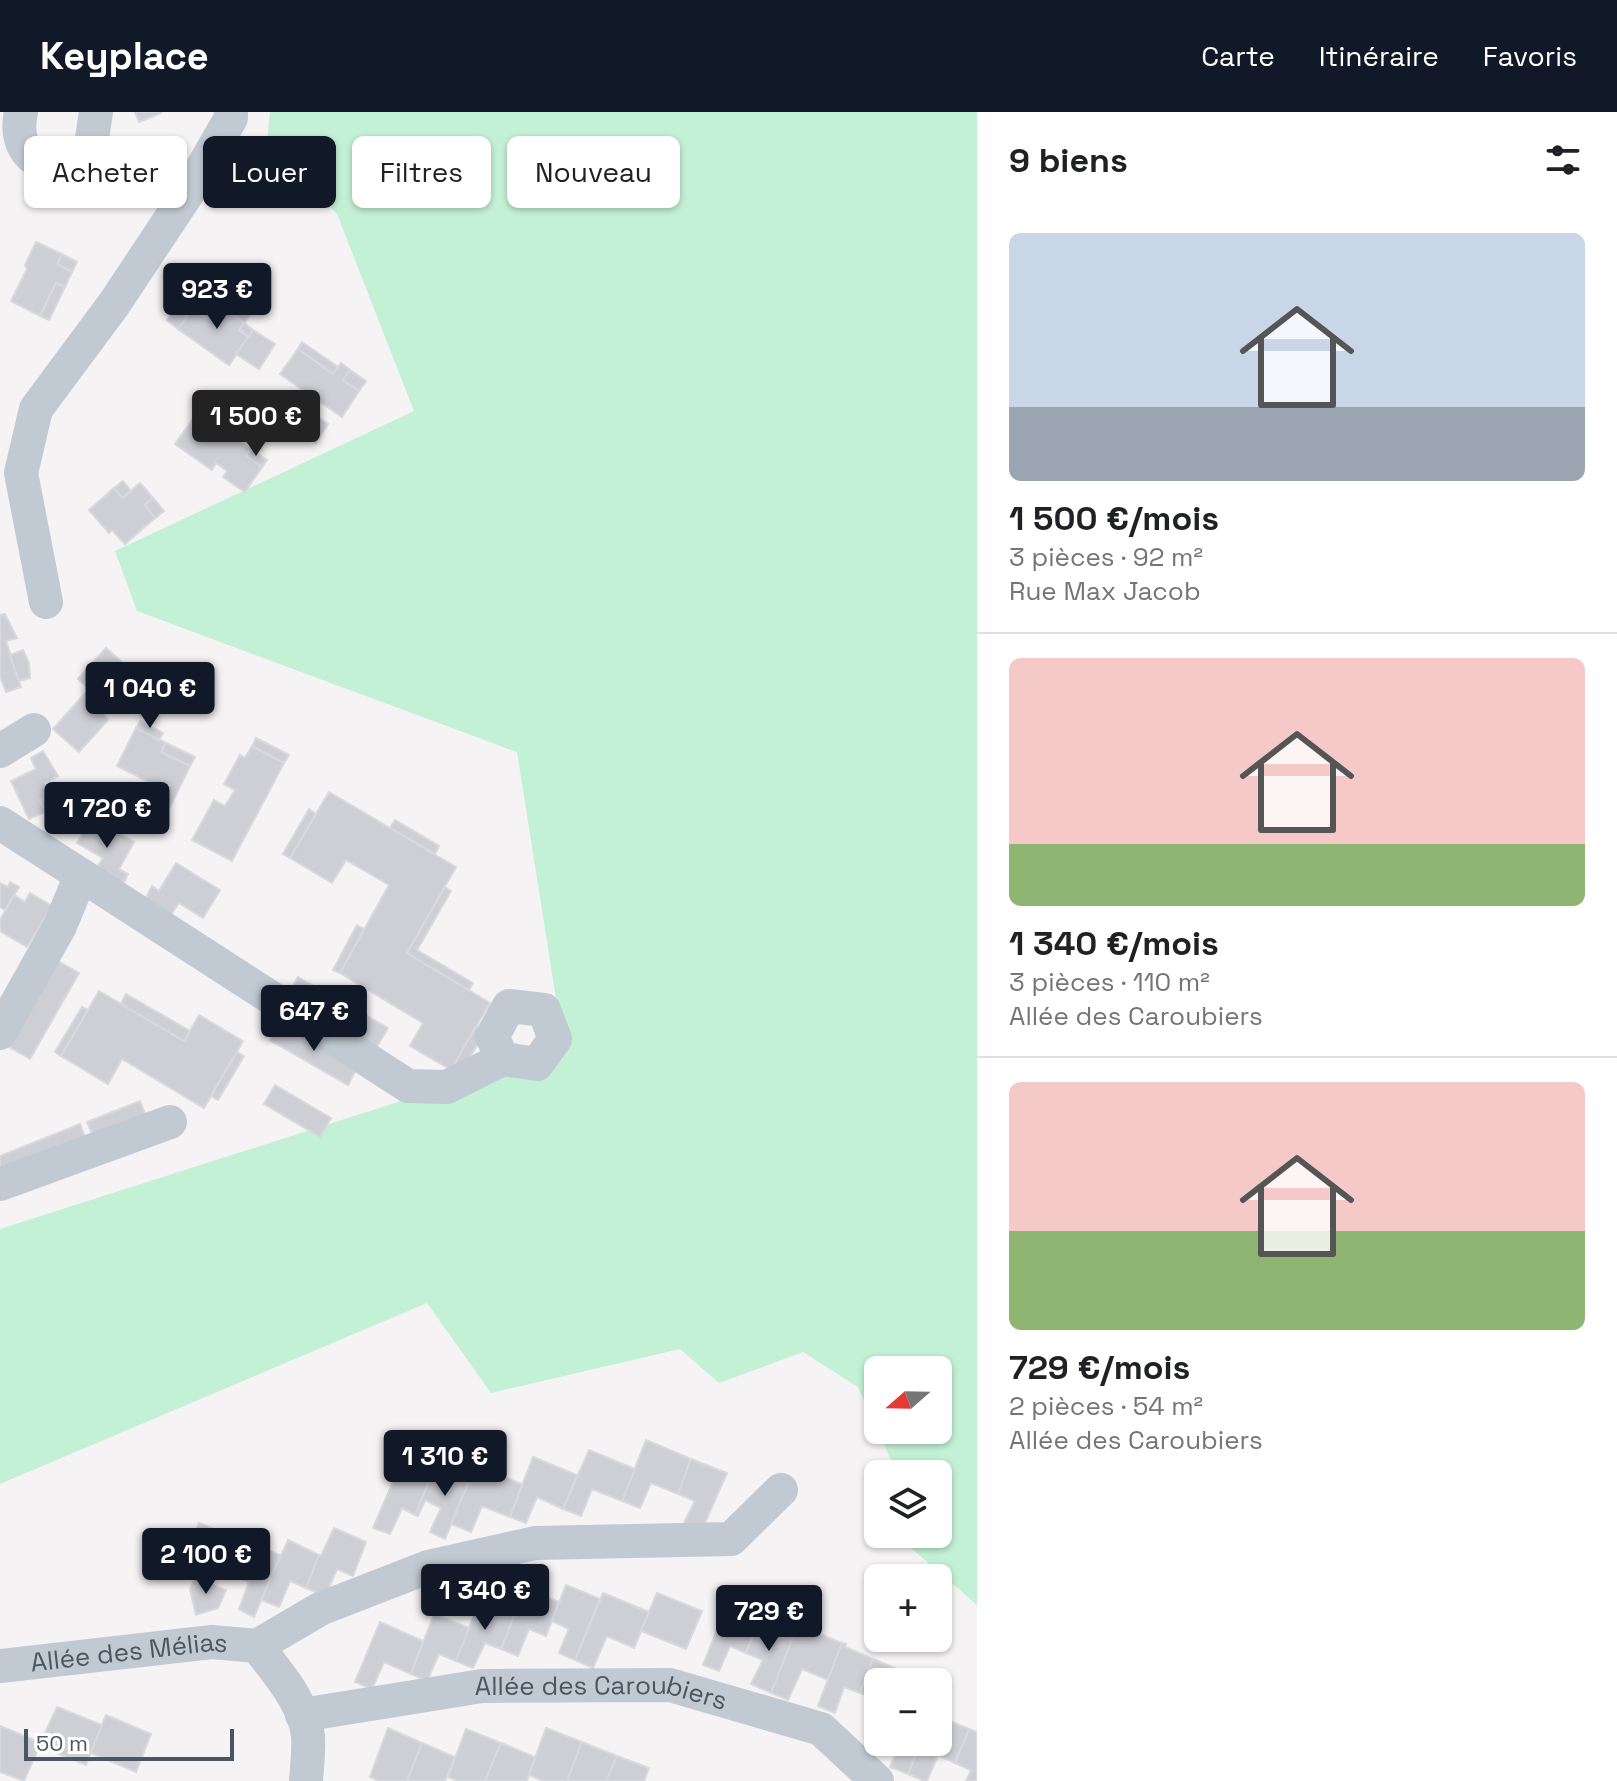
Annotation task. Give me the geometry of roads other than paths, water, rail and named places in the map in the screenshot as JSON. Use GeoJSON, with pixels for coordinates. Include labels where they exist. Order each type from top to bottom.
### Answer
{"type":"FeatureCollection","features":[{"type":"Feature","properties":{"kind":"street"},"geometry":{"type":"LineString","coordinates":[[21,112],[17,128],[24,145]]}},
{"type":"Feature","properties":{"kind":"street"},"geometry":{"type":"LineString","coordinates":[[92,136],[96,112]]}},
{"type":"Feature","properties":{"kind":"street"},"geometry":{"type":"LineString","coordinates":[[187,194],[231,118],[231,112]]}},
{"type":"Feature","properties":{"kind":"street"},"geometry":{"type":"LineString","coordinates":[[46,602],[21,473],[36,409],[114,304],[178,208]]}},
{"type":"Feature","properties":{"kind":"street"},"geometry":{"type":"LineString","coordinates":[[0,751],[34,730]]}},
{"type":"Feature","properties":{"kind":"street"},"geometry":{"type":"LineString","coordinates":[[0,823],[408,1086],[447,1087],[503,1059]]}},
{"type":"Feature","properties":{"kind":"street"},"geometry":{"type":"LineString","coordinates":[[0,1033],[60,926],[81,875]]}},
{"type":"Feature","properties":{"kind":"street"},"geometry":{"type":"LineString","coordinates":[[0,1184],[170,1122]]}},
{"type":"Feature","properties":{"kind":"street"},"geometry":{"type":"LineString","coordinates":[[306,1781],[308,1734],[302,1715],[284,1683],[257,1646],[320,1609],[428,1567],[535,1543],[731,1539],[781,1490]]}},
{"type":"Feature","properties":{"kind":"street","name":"Allée des Mélias"},"geometry":{"type":"LineString","coordinates":[[0,1666],[212,1642],[257,1646]]}},
{"type":"Feature","properties":{"kind":"street","name":"Allée des Caroubiers"},"geometry":{"type":"LineString","coordinates":[[302,1715],[482,1686],[670,1685],[821,1729],[877,1781]]}}]}
